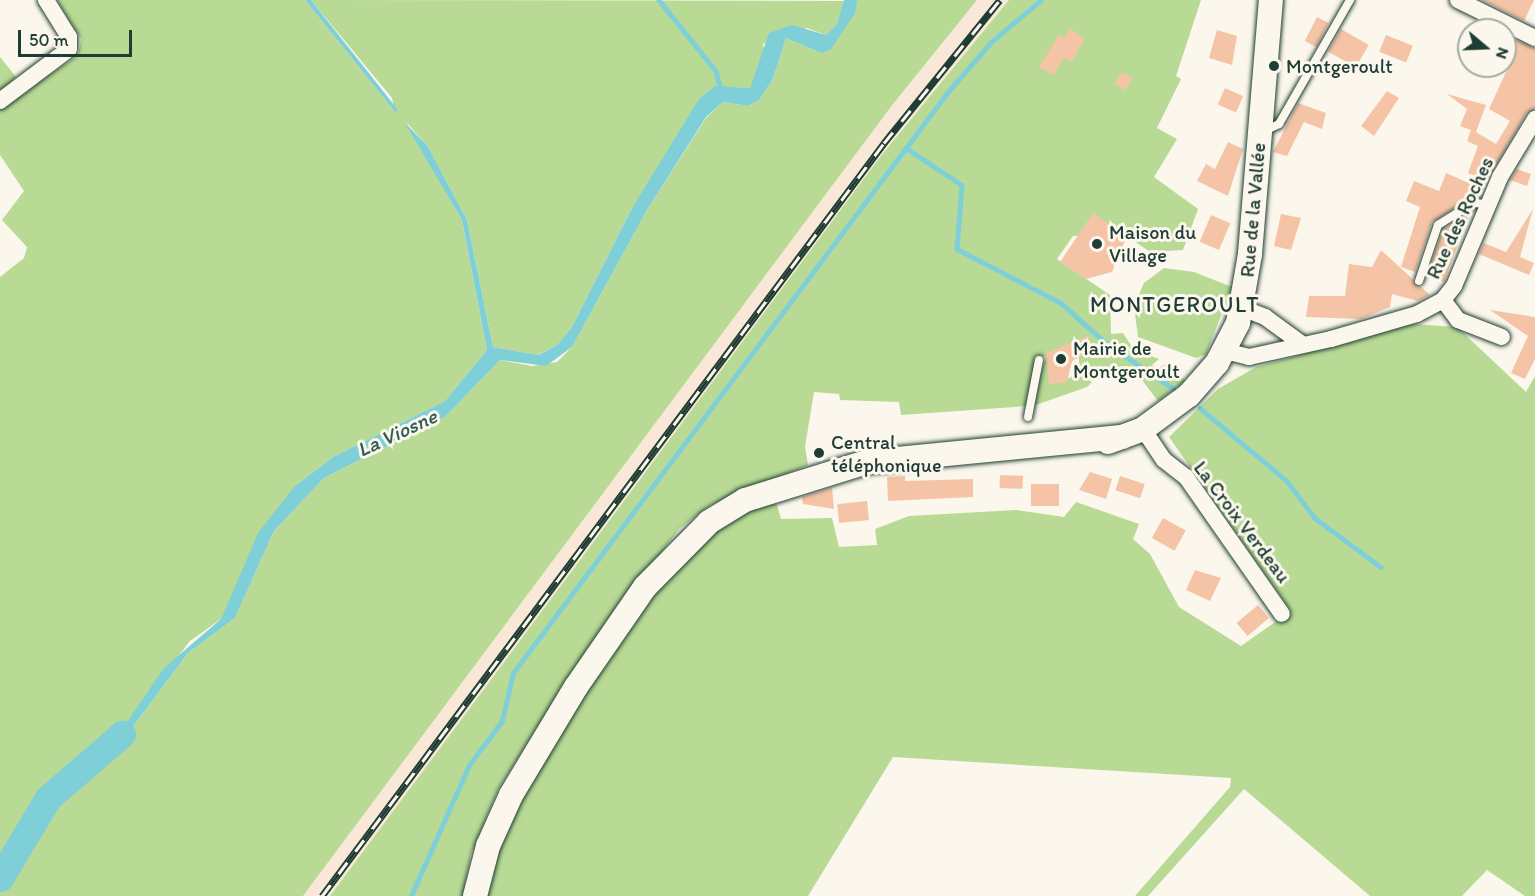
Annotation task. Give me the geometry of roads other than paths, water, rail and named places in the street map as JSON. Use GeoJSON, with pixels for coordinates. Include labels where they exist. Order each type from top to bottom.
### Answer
{"type":"FeatureCollection","features":[{"type":"Feature","properties":{"kind":"main road","name":"Rue de la Vallée"},"geometry":{"type":"LineString","coordinates":[[1133,433],[1189,395],[1225,351],[1242,308],[1271,0]]}},
{"type":"Feature","properties":{"kind":"main road"},"geometry":{"type":"LineString","coordinates":[[475,896],[488,846],[511,795],[645,587],[684,543],[725,511],[811,475],[965,448],[1051,448],[1091,436],[1133,433]]}},
{"type":"Feature","properties":{"kind":"street"},"geometry":{"type":"LineString","coordinates":[[0,101],[69,49],[69,37],[46,0]]}},
{"type":"Feature","properties":{"kind":"street"},"geometry":{"type":"LineString","coordinates":[[1458,0],[1535,38]]}},
{"type":"Feature","properties":{"kind":"street","name":"Rue des Roches"},"geometry":{"type":"LineString","coordinates":[[1225,351],[1249,357],[1417,314],[1443,300],[1454,286],[1488,204],[1535,119]]}},
{"type":"Feature","properties":{"kind":"street"},"geometry":{"type":"LineString","coordinates":[[1443,300],[1458,320],[1502,337]]}},
{"type":"Feature","properties":{"kind":"street"},"geometry":{"type":"LineString","coordinates":[[1242,308],[1265,317],[1302,344]]}},
{"type":"Feature","properties":{"kind":"street","name":"La Croix Verdeau"},"geometry":{"type":"LineString","coordinates":[[1133,433],[1186,477],[1282,614]]}},
{"type":"Feature","properties":{"kind":"lane"},"geometry":{"type":"LineString","coordinates":[[1260,133],[1279,124],[1350,0]]}},
{"type":"Feature","properties":{"kind":"lane"},"geometry":{"type":"LineString","coordinates":[[1419,281],[1438,225],[1473,203],[1488,204]]}},
{"type":"Feature","properties":{"kind":"lane"},"geometry":{"type":"LineString","coordinates":[[1028,417],[1039,360]]}},
{"type":"Feature","properties":{"kind":"water"},"geometry":{"type":"Polygon","coordinates":[[[305,0],[311,0],[398,110],[395,112],[305,0]]]}},
{"type":"Feature","properties":{"kind":"water"},"geometry":{"type":"Polygon","coordinates":[[[844,0],[857,0],[855,13],[831,49],[821,53],[786,38],[773,79],[759,100],[748,106],[723,102],[706,117],[647,210],[572,347],[546,366],[500,360],[445,417],[324,478],[274,531],[235,618],[188,653],[123,740],[98,761],[91,753],[127,722],[164,668],[221,619],[258,533],[295,486],[333,457],[445,401],[487,350],[462,220],[405,123],[427,145],[467,220],[493,347],[538,355],[557,345],[572,327],[631,210],[699,99],[715,86],[750,88],[769,33],[792,25],[826,35],[837,24],[844,0]]]}},
{"type":"Feature","properties":{"kind":"waterway"},"geometry":{"type":"LineString","coordinates":[[659,0],[716,71],[721,90]]}},
{"type":"Feature","properties":{"kind":"waterway"},"geometry":{"type":"LineString","coordinates":[[411,896],[469,765],[502,721],[513,673],[947,93],[991,42],[1041,0]]}},
{"type":"Feature","properties":{"kind":"waterway"},"geometry":{"type":"LineString","coordinates":[[906,148],[962,185],[957,249],[1061,303],[1106,343],[1174,389]]}},
{"type":"Feature","properties":{"kind":"waterway"},"geometry":{"type":"LineString","coordinates":[[1200,408],[1287,481],[1315,518],[1381,567]]}},
{"type":"Feature","properties":{"kind":"waterway","name":"La Viosne"},"geometry":{"type":"LineString","coordinates":[[0,878],[48,798],[122,734]]}},
{"type":"Feature","properties":{"kind":"railway"},"geometry":{"type":"LineString","coordinates":[[322,896],[884,143],[1000,0]]}},
{"type":"Feature","properties":{"kind":"place","name":"Montgeroult"},"geometry":{"type":"Point","coordinates":[1274,66]}},
{"type":"Feature","properties":{"kind":"place","name":"Maison du Village"},"geometry":{"type":"Point","coordinates":[1097,244]}},
{"type":"Feature","properties":{"kind":"place","name":"Mairie de Montgeroult"},"geometry":{"type":"Point","coordinates":[1061,359]}},
{"type":"Feature","properties":{"kind":"place","name":"Central téléphonique"},"geometry":{"type":"Point","coordinates":[819,453]}},
{"type":"Feature","properties":{"kind":"district","name":"MONTGEROULT"},"geometry":{"type":"Point","coordinates":[1175,305]}}]}
